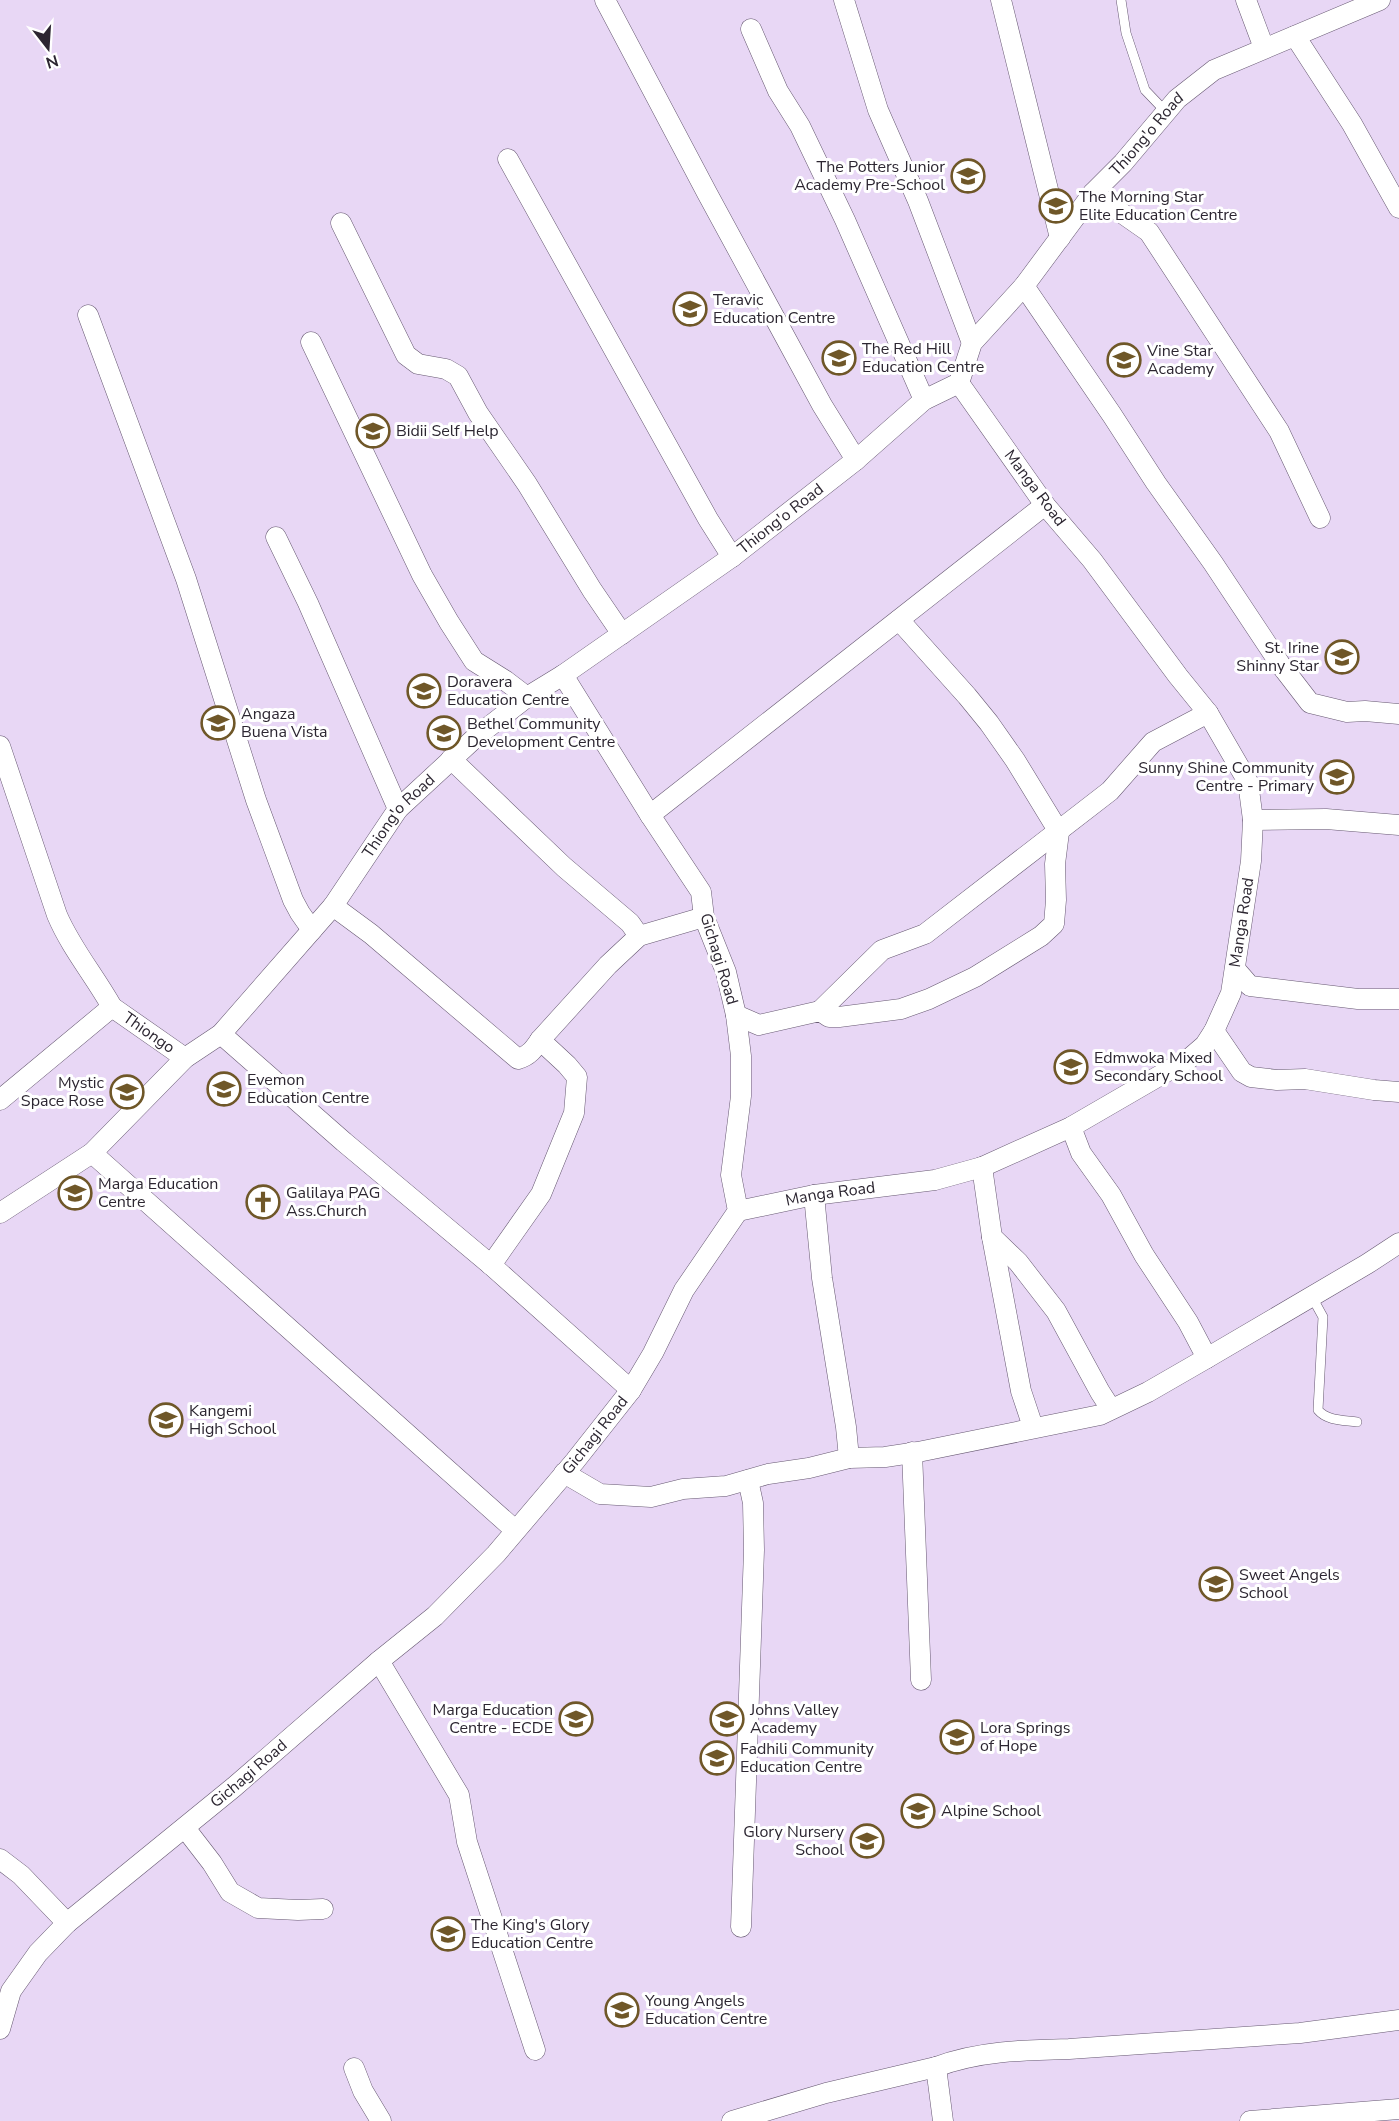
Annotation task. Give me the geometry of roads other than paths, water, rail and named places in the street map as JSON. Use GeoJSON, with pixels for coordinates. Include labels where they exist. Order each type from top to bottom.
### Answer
{"type":"FeatureCollection","features":[{"type":"Feature","properties":{"kind":"street"},"geometry":{"type":"LineString","coordinates":[[604,0],[822,405],[856,460]]}},
{"type":"Feature","properties":{"kind":"street"},"geometry":{"type":"LineString","coordinates":[[844,0],[878,110],[918,201],[972,343]]}},
{"type":"Feature","properties":{"kind":"street"},"geometry":{"type":"LineString","coordinates":[[1001,0],[1060,238]]}},
{"type":"Feature","properties":{"kind":"street"},"geometry":{"type":"LineString","coordinates":[[1246,0],[1264,48]]}},
{"type":"Feature","properties":{"kind":"street","name":"Thiong'o Road"},"geometry":{"type":"LineString","coordinates":[[0,1213],[92,1153],[185,1058],[221,1034],[333,906],[398,809],[451,759],[527,697],[563,675],[732,557],[856,460],[924,400],[959,383],[972,343],[1024,286],[1093,194],[1123,164],[1177,99],[1214,70],[1380,0]]}},
{"type":"Feature","properties":{"kind":"street"},"geometry":{"type":"LineString","coordinates":[[751,29],[778,91],[800,126],[845,220],[924,400]]}},
{"type":"Feature","properties":{"kind":"street"},"geometry":{"type":"LineString","coordinates":[[1296,36],[1352,124],[1399,208]]}},
{"type":"Feature","properties":{"kind":"street"},"geometry":{"type":"LineString","coordinates":[[508,159],[708,519],[732,557]]}},
{"type":"Feature","properties":{"kind":"street"},"geometry":{"type":"LineString","coordinates":[[1093,194],[1149,232],[1279,431],[1320,518]]}},
{"type":"Feature","properties":{"kind":"street"},"geometry":{"type":"LineString","coordinates":[[341,223],[406,355],[418,364],[446,369],[458,376],[478,413],[527,484],[592,590],[622,634]]}},
{"type":"Feature","properties":{"kind":"street"},"geometry":{"type":"LineString","coordinates":[[1024,286],[1280,664],[1310,703],[1347,712],[1399,714]]}},
{"type":"Feature","properties":{"kind":"street"},"geometry":{"type":"LineString","coordinates":[[88,315],[186,579],[256,800],[293,900],[312,930]]}},
{"type":"Feature","properties":{"kind":"street"},"geometry":{"type":"LineString","coordinates":[[311,342],[422,575],[448,622],[474,661],[527,697]]}},
{"type":"Feature","properties":{"kind":"street","name":"Manga Road"},"geometry":{"type":"LineString","coordinates":[[738,1210],[814,1195],[935,1180],[982,1167],[1071,1127],[1191,1058],[1205,1045],[1214,1031],[1231,993],[1251,861],[1253,820],[1248,782],[1208,713],[1092,560],[1045,506],[959,383]]}},
{"type":"Feature","properties":{"kind":"street"},"geometry":{"type":"LineString","coordinates":[[650,815],[1045,506]]}},
{"type":"Feature","properties":{"kind":"street"},"geometry":{"type":"LineString","coordinates":[[276,537],[308,603],[398,809]]}},
{"type":"Feature","properties":{"kind":"street"},"geometry":{"type":"LineString","coordinates":[[820,1011],[829,1017],[839,1017],[901,1009],[929,999],[975,977],[1041,936],[1054,924],[1055,864],[1059,832],[1015,760],[989,723],[899,620]]}},
{"type":"Feature","properties":{"kind":"street","name":"Gichagi Road"},"geometry":{"type":"LineString","coordinates":[[0,2029],[11,1991],[38,1953],[67,1923],[185,1828],[435,1616],[496,1554],[631,1390],[653,1353],[684,1290],[738,1210],[731,1175],[741,1096],[741,1056],[736,1015],[726,972],[704,917],[701,892],[563,675]]}},
{"type":"Feature","properties":{"kind":"street"},"geometry":{"type":"LineString","coordinates":[[736,1015],[759,1024],[820,1011],[882,950],[925,934],[1110,791],[1153,742],[1208,713]]}},
{"type":"Feature","properties":{"kind":"street"},"geometry":{"type":"LineString","coordinates":[[0,746],[64,931],[112,1007],[0,1100]]}},
{"type":"Feature","properties":{"kind":"street"},"geometry":{"type":"LineString","coordinates":[[451,759],[564,867],[630,923],[639,936]]}},
{"type":"Feature","properties":{"kind":"street"},"geometry":{"type":"LineString","coordinates":[[1253,820],[1326,819],[1399,825]]}},
{"type":"Feature","properties":{"kind":"street"},"geometry":{"type":"LineString","coordinates":[[333,906],[371,934],[518,1059],[525,1057],[533,1049],[608,965],[639,936],[704,917]]}},
{"type":"Feature","properties":{"kind":"street"},"geometry":{"type":"LineString","coordinates":[[1236,970],[1250,986],[1358,999],[1399,999]]}},
{"type":"Feature","properties":{"kind":"street","name":"Thiongo"},"geometry":{"type":"LineString","coordinates":[[112,1007],[185,1058]]}},
{"type":"Feature","properties":{"kind":"street"},"geometry":{"type":"LineString","coordinates":[[1214,1031],[1242,1072],[1251,1077],[1277,1080],[1305,1078],[1399,1092]]}},
{"type":"Feature","properties":{"kind":"street"},"geometry":{"type":"LineString","coordinates":[[221,1034],[344,1142],[491,1265],[631,1390]]}},
{"type":"Feature","properties":{"kind":"street"},"geometry":{"type":"LineString","coordinates":[[491,1265],[541,1194],[574,1113],[577,1077],[540,1040]]}},
{"type":"Feature","properties":{"kind":"street"},"geometry":{"type":"LineString","coordinates":[[1071,1127],[1081,1153],[1111,1195],[1144,1255],[1188,1322],[1207,1358]]}},
{"type":"Feature","properties":{"kind":"street"},"geometry":{"type":"LineString","coordinates":[[92,1153],[515,1530]]}},
{"type":"Feature","properties":{"kind":"street"},"geometry":{"type":"LineString","coordinates":[[982,1167],[992,1237],[1021,1391],[1033,1427]]}},
{"type":"Feature","properties":{"kind":"street"},"geometry":{"type":"LineString","coordinates":[[814,1195],[822,1278],[845,1416],[849,1458]]}},
{"type":"Feature","properties":{"kind":"street"},"geometry":{"type":"LineString","coordinates":[[992,1237],[1018,1262],[1056,1311],[1111,1409]]}},
{"type":"Feature","properties":{"kind":"street"},"geometry":{"type":"LineString","coordinates":[[564,1473],[600,1494],[651,1497],[683,1489],[726,1486],[768,1474],[809,1468],[849,1458],[912,1452],[1100,1415],[1148,1392],[1312,1297],[1399,1243]]}},
{"type":"Feature","properties":{"kind":"street"},"geometry":{"type":"LineString","coordinates":[[912,1452],[921,1680]]}},
{"type":"Feature","properties":{"kind":"street"},"geometry":{"type":"LineString","coordinates":[[741,1927],[754,1550],[753,1503],[748,1480]]}},
{"type":"Feature","properties":{"kind":"street"},"geometry":{"type":"LineString","coordinates":[[379,1662],[459,1795],[467,1842],[535,2050]]}},
{"type":"Feature","properties":{"kind":"street"},"geometry":{"type":"LineString","coordinates":[[185,1828],[212,1863],[230,1892],[258,1908],[323,1909]]}},
{"type":"Feature","properties":{"kind":"street"},"geometry":{"type":"LineString","coordinates":[[0,1859],[21,1875],[67,1923]]}},
{"type":"Feature","properties":{"kind":"street"},"geometry":{"type":"LineString","coordinates":[[732,2121],[826,2093],[936,2067],[960,2058],[1031,2050],[1300,2033],[1399,2020]]}},
{"type":"Feature","properties":{"kind":"street"},"geometry":{"type":"LineString","coordinates":[[936,2067],[944,2121]]}},
{"type":"Feature","properties":{"kind":"street"},"geometry":{"type":"LineString","coordinates":[[354,2068],[363,2091],[381,2121]]}},
{"type":"Feature","properties":{"kind":"street"},"geometry":{"type":"LineString","coordinates":[[1250,2121],[1399,2109]]}},
{"type":"Feature","properties":{"kind":"lane"},"geometry":{"type":"LineString","coordinates":[[1121,0],[1126,33],[1145,90],[1166,112]]}},
{"type":"Feature","properties":{"kind":"lane"},"geometry":{"type":"LineString","coordinates":[[1312,1297],[1323,1317],[1318,1410],[1322,1415],[1330,1418],[1357,1422]]}},
{"type":"Feature","properties":{"kind":"place","name":"The Potters Junior Academy Pre-School"},"geometry":{"type":"Point","coordinates":[968,176]}},
{"type":"Feature","properties":{"kind":"place","name":"The Morning Star Elite Education Centre"},"geometry":{"type":"Point","coordinates":[1056,206]}},
{"type":"Feature","properties":{"kind":"place","name":"Teravic Education Centre"},"geometry":{"type":"Point","coordinates":[690,309]}},
{"type":"Feature","properties":{"kind":"place","name":"The Red Hill Education Centre"},"geometry":{"type":"Point","coordinates":[839,358]}},
{"type":"Feature","properties":{"kind":"place","name":"Vine Star Academy"},"geometry":{"type":"Point","coordinates":[1124,360]}},
{"type":"Feature","properties":{"kind":"place","name":"Bidii Self Help"},"geometry":{"type":"Point","coordinates":[373,431]}},
{"type":"Feature","properties":{"kind":"place","name":"St. Irine Shinny Star"},"geometry":{"type":"Point","coordinates":[1342,657]}},
{"type":"Feature","properties":{"kind":"place","name":"Doravera Education Centre"},"geometry":{"type":"Point","coordinates":[424,691]}},
{"type":"Feature","properties":{"kind":"place","name":"Angaza Buena Vista"},"geometry":{"type":"Point","coordinates":[218,723]}},
{"type":"Feature","properties":{"kind":"place","name":"Bethel Community Development Centre"},"geometry":{"type":"Point","coordinates":[444,733]}},
{"type":"Feature","properties":{"kind":"place","name":"Sunny Shine Community Centre - Primary"},"geometry":{"type":"Point","coordinates":[1337,777]}},
{"type":"Feature","properties":{"kind":"place","name":"Edmwoka Mixed Secondary School"},"geometry":{"type":"Point","coordinates":[1071,1067]}},
{"type":"Feature","properties":{"kind":"place","name":"Evemon Education Centre"},"geometry":{"type":"Point","coordinates":[224,1089]}},
{"type":"Feature","properties":{"kind":"place","name":"Mystic Space Rose"},"geometry":{"type":"Point","coordinates":[127,1092]}},
{"type":"Feature","properties":{"kind":"place","name":"Marga Education Centre"},"geometry":{"type":"Point","coordinates":[75,1193]}},
{"type":"Feature","properties":{"kind":"place","name":"Galilaya PAG Ass.Church"},"geometry":{"type":"Point","coordinates":[263,1202]}},
{"type":"Feature","properties":{"kind":"place","name":"Kangemi High School"},"geometry":{"type":"Point","coordinates":[166,1420]}},
{"type":"Feature","properties":{"kind":"place","name":"Sweet Angels School"},"geometry":{"type":"Point","coordinates":[1216,1584]}},
{"type":"Feature","properties":{"kind":"place","name":"Marga Education Centre - ECDE"},"geometry":{"type":"Point","coordinates":[576,1719]}},
{"type":"Feature","properties":{"kind":"place","name":"Johns Valley Academy"},"geometry":{"type":"Point","coordinates":[727,1719]}},
{"type":"Feature","properties":{"kind":"place","name":"Lora Springs of Hope"},"geometry":{"type":"Point","coordinates":[957,1737]}},
{"type":"Feature","properties":{"kind":"place","name":"Fadhili Community Education Centre"},"geometry":{"type":"Point","coordinates":[717,1758]}},
{"type":"Feature","properties":{"kind":"place","name":"Alpine School"},"geometry":{"type":"Point","coordinates":[918,1811]}},
{"type":"Feature","properties":{"kind":"place","name":"Glory Nursery School"},"geometry":{"type":"Point","coordinates":[867,1841]}},
{"type":"Feature","properties":{"kind":"place","name":"The King's Glory Education Centre"},"geometry":{"type":"Point","coordinates":[448,1934]}},
{"type":"Feature","properties":{"kind":"place","name":"Young Angels Education Centre"},"geometry":{"type":"Point","coordinates":[622,2010]}}]}
